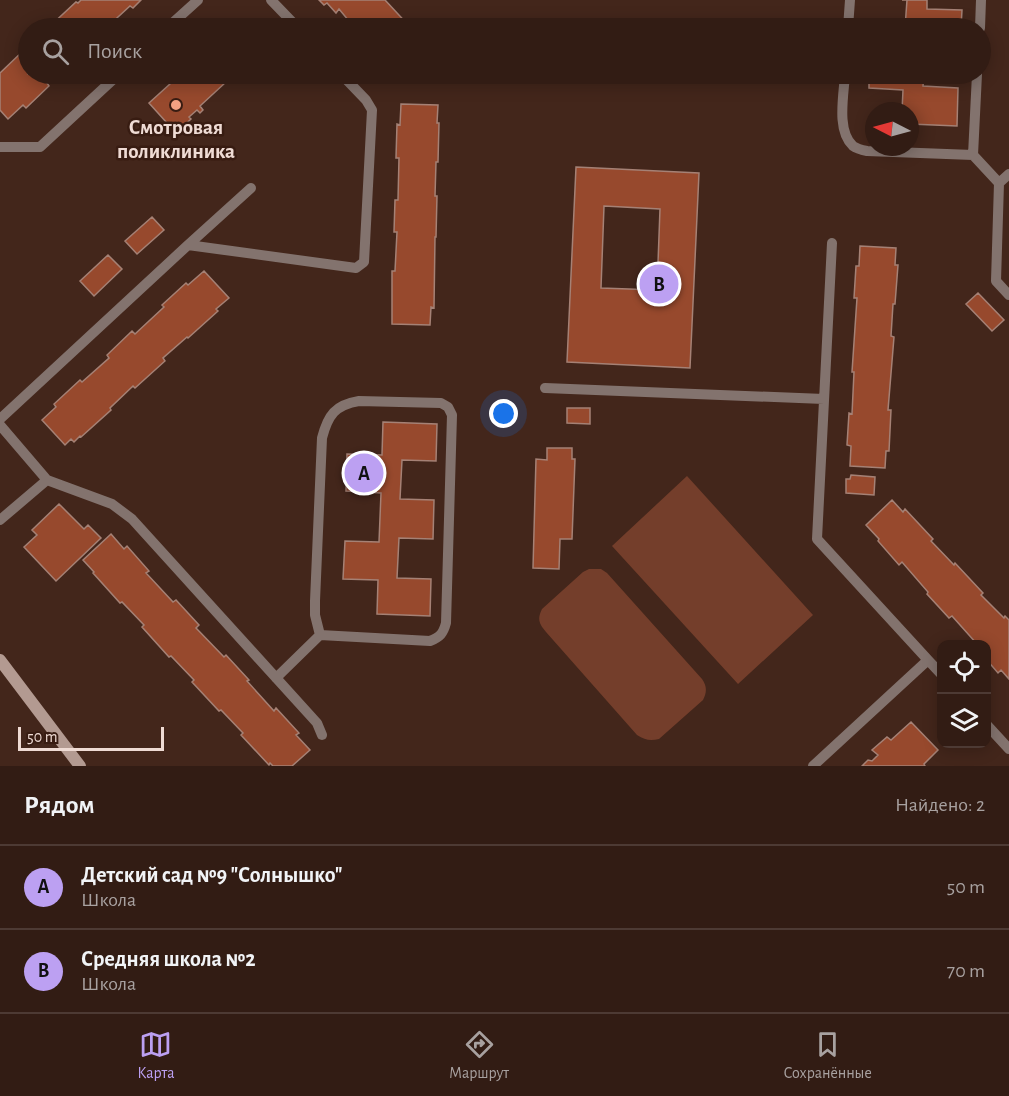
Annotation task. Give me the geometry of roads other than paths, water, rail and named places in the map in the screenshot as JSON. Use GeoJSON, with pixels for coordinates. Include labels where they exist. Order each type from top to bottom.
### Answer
{"type":"FeatureCollection","features":[{"type":"Feature","properties":{"kind":"street"},"geometry":{"type":"LineString","coordinates":[[0,660],[80,766]]}},
{"type":"Feature","properties":{"kind":"lane"},"geometry":{"type":"LineString","coordinates":[[178,18],[198,0]]}},
{"type":"Feature","properties":{"kind":"lane"},"geometry":{"type":"LineString","coordinates":[[271,0],[288,18]]}},
{"type":"Feature","properties":{"kind":"lane"},"geometry":{"type":"LineString","coordinates":[[849,18],[850,0]]}},
{"type":"Feature","properties":{"kind":"lane"},"geometry":{"type":"LineString","coordinates":[[980,18],[981,0]]}},
{"type":"Feature","properties":{"kind":"lane"},"geometry":{"type":"LineString","coordinates":[[0,147],[40,147],[108,84]]}},
{"type":"Feature","properties":{"kind":"lane"},"geometry":{"type":"LineString","coordinates":[[188,245],[356,268],[364,262],[372,110],[366,100],[350,84]]}},
{"type":"Feature","properties":{"kind":"lane"},"geometry":{"type":"LineString","coordinates":[[844,84],[842,119],[846,136],[853,146],[867,151],[973,155],[999,183],[996,281],[1009,295]]}},
{"type":"Feature","properties":{"kind":"lane"},"geometry":{"type":"LineString","coordinates":[[973,155],[977,84]]}},
{"type":"Feature","properties":{"kind":"lane"},"geometry":{"type":"LineString","coordinates":[[999,183],[1009,174]]}},
{"type":"Feature","properties":{"kind":"lane"},"geometry":{"type":"LineString","coordinates":[[0,419],[251,188]]}},
{"type":"Feature","properties":{"kind":"lane"},"geometry":{"type":"LineString","coordinates":[[832,243],[817,539],[937,670]]}},
{"type":"Feature","properties":{"kind":"lane"},"geometry":{"type":"LineString","coordinates":[[545,388],[824,399]]}},
{"type":"Feature","properties":{"kind":"lane"},"geometry":{"type":"LineString","coordinates":[[276,678],[320,635],[429,641],[438,638],[443,632],[446,623],[452,415],[448,407],[441,403],[359,401],[346,403],[330,416],[322,438],[315,601],[315,615],[320,635]]}},
{"type":"Feature","properties":{"kind":"lane"},"geometry":{"type":"LineString","coordinates":[[0,425],[47,480],[112,504],[132,519],[317,723],[322,735]]}},
{"type":"Feature","properties":{"kind":"lane"},"geometry":{"type":"LineString","coordinates":[[0,520],[47,480]]}},
{"type":"Feature","properties":{"kind":"lane"},"geometry":{"type":"LineString","coordinates":[[813,766],[928,660]]}},
{"type":"Feature","properties":{"kind":"lane"},"geometry":{"type":"LineString","coordinates":[[991,729],[1009,749]]}},
{"type":"Feature","properties":{"kind":"place","name":"Смотровая поликлиника"},"geometry":{"type":"Point","coordinates":[176,105]}},
{"type":"Feature","properties":{"kind":"place","name":"Средняя школа №2"},"geometry":{"type":"Point","coordinates":[659,284]}},
{"type":"Feature","properties":{"kind":"place","name":"Детский сад №9 \"Солнышко\""},"geometry":{"type":"Point","coordinates":[364,473]}}]}
